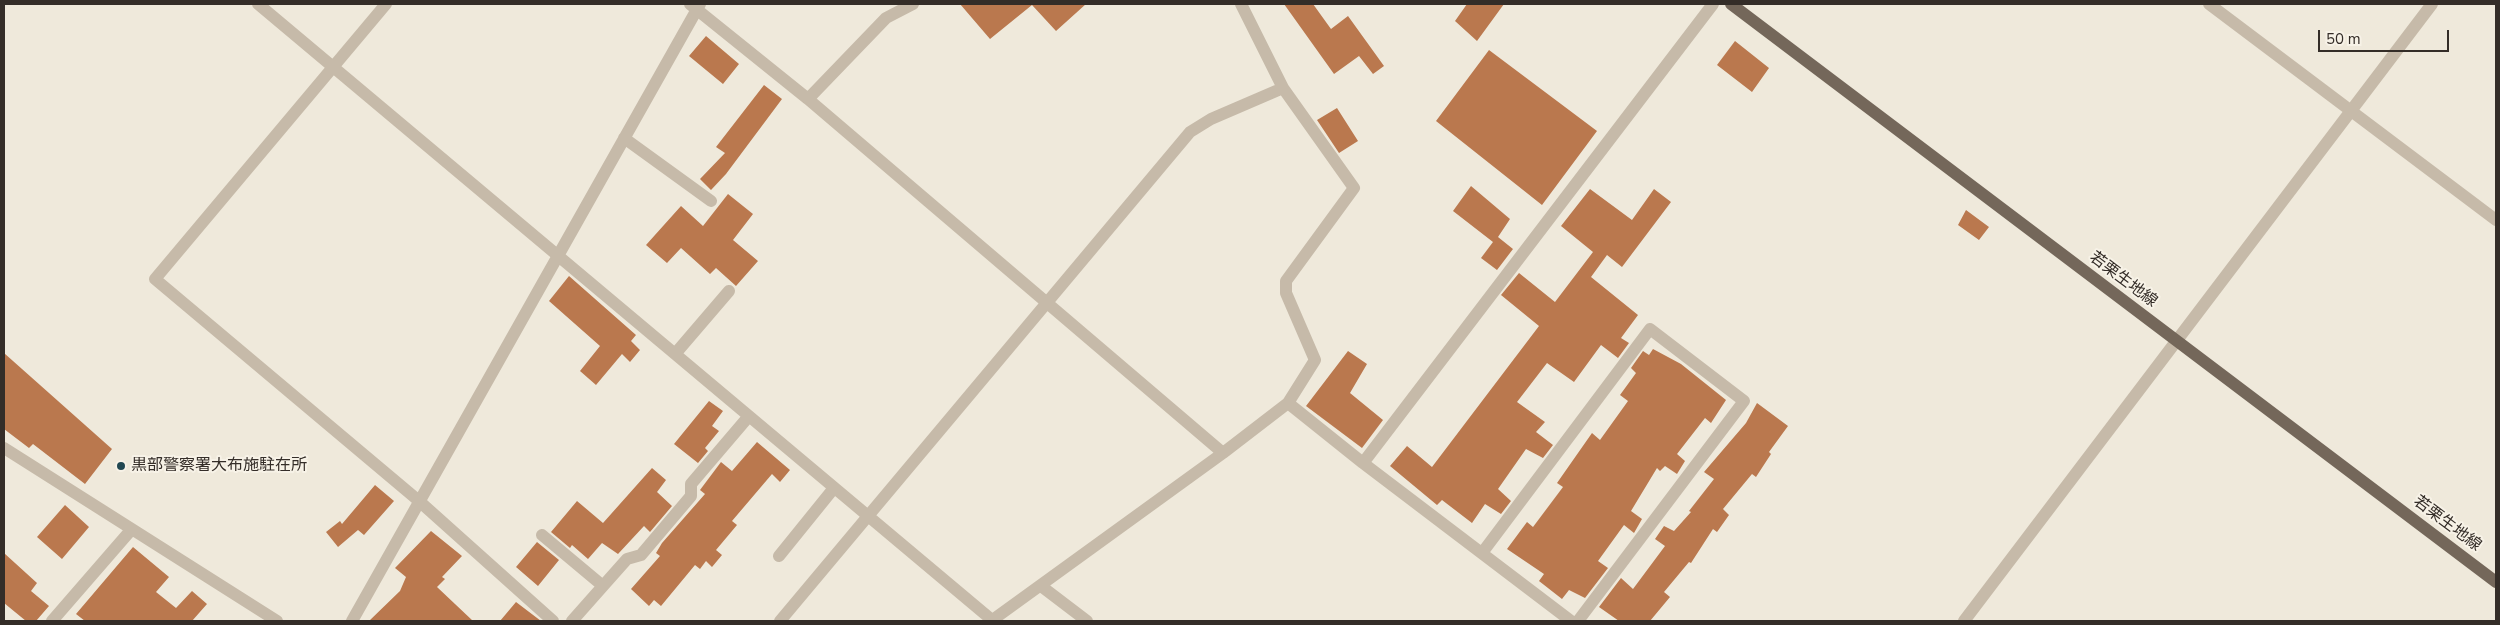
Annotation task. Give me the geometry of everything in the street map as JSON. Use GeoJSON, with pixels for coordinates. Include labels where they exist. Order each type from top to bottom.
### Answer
{"type":"FeatureCollection","features":[{"type":"Feature","properties":{"kind":"main road","name":"若栗生地線"},"geometry":{"type":"LineString","coordinates":[[1731,4],[2496,582]]}},
{"type":"Feature","properties":{"kind":"street"},"geometry":{"type":"LineString","coordinates":[[258,4],[991,621],[1223,453],[1288,402],[1315,360],[1286,293],[1286,281],[1354,188],[1283,88],[1241,4]]}},
{"type":"Feature","properties":{"kind":"street"},"geometry":{"type":"LineString","coordinates":[[386,4],[155,279],[419,501],[553,621]]}},
{"type":"Feature","properties":{"kind":"street"},"geometry":{"type":"LineString","coordinates":[[808,99],[886,18],[913,4]]}},
{"type":"Feature","properties":{"kind":"street"},"geometry":{"type":"LineString","coordinates":[[1363,463],[1712,4]]}},
{"type":"Feature","properties":{"kind":"street"},"geometry":{"type":"LineString","coordinates":[[2209,4],[2496,220]]}},
{"type":"Feature","properties":{"kind":"street"},"geometry":{"type":"LineString","coordinates":[[1964,621],[2432,4]]}},
{"type":"Feature","properties":{"kind":"street"},"geometry":{"type":"LineString","coordinates":[[352,621],[624,138],[695,6],[808,99],[1223,453]]}},
{"type":"Feature","properties":{"kind":"street"},"geometry":{"type":"LineString","coordinates":[[780,621],[1190,132],[1211,118],[1283,88]]}},
{"type":"Feature","properties":{"kind":"street"},"geometry":{"type":"LineString","coordinates":[[624,138],[711,201]]}},
{"type":"Feature","properties":{"kind":"street"},"geometry":{"type":"LineString","coordinates":[[675,354],[729,291]]}},
{"type":"Feature","properties":{"kind":"street"},"geometry":{"type":"LineString","coordinates":[[1482,553],[1650,329],[1744,401],[1578,621]]}},
{"type":"Feature","properties":{"kind":"street"},"geometry":{"type":"LineString","coordinates":[[1288,402],[1363,463],[1571,621]]}},
{"type":"Feature","properties":{"kind":"street"},"geometry":{"type":"LineString","coordinates":[[572,621],[627,559],[642,555],[692,496],[691,484],[749,416]]}},
{"type":"Feature","properties":{"kind":"street"},"geometry":{"type":"LineString","coordinates":[[4,448],[277,621]]}},
{"type":"Feature","properties":{"kind":"street"},"geometry":{"type":"LineString","coordinates":[[779,556],[834,488]]}},
{"type":"Feature","properties":{"kind":"street"},"geometry":{"type":"LineString","coordinates":[[52,621],[131,530]]}},
{"type":"Feature","properties":{"kind":"street"},"geometry":{"type":"LineString","coordinates":[[542,535],[602,586]]}},
{"type":"Feature","properties":{"kind":"street"},"geometry":{"type":"LineString","coordinates":[[1041,586],[1087,621]]}},
{"type":"Feature","properties":{"kind":"building"},"geometry":{"type":"Polygon","coordinates":[[[960,4],[1086,4],[1056,31],[1032,5],[990,39],[960,4]]]}},
{"type":"Feature","properties":{"kind":"building"},"geometry":{"type":"Polygon","coordinates":[[[1284,4],[1313,4],[1331,29],[1348,16],[1384,66],[1373,74],[1359,56],[1334,74],[1284,4]]]}},
{"type":"Feature","properties":{"kind":"building"},"geometry":{"type":"Polygon","coordinates":[[[1467,4],[1504,4],[1477,41],[1455,21],[1467,4]]]}},
{"type":"Feature","properties":{"kind":"building"},"geometry":{"type":"Polygon","coordinates":[[[706,36],[739,64],[723,84],[689,56],[706,36]]]}},
{"type":"Feature","properties":{"kind":"building"},"geometry":{"type":"Polygon","coordinates":[[[1735,41],[1769,68],[1752,92],[1717,65],[1735,41]]]}},
{"type":"Feature","properties":{"kind":"building"},"geometry":{"type":"Polygon","coordinates":[[[1489,50],[1597,131],[1542,205],[1436,121],[1489,50]]]}},
{"type":"Feature","properties":{"kind":"building"},"geometry":{"type":"Polygon","coordinates":[[[764,85],[782,99],[726,174],[711,190],[700,179],[725,153],[716,147],[764,85]]]}},
{"type":"Feature","properties":{"kind":"building"},"geometry":{"type":"Polygon","coordinates":[[[1337,108],[1358,141],[1339,153],[1317,120],[1337,108]]]}},
{"type":"Feature","properties":{"kind":"building"},"geometry":{"type":"Polygon","coordinates":[[[1471,186],[1510,219],[1498,237],[1513,249],[1497,270],[1481,258],[1493,242],[1453,211],[1471,186]]]}},
{"type":"Feature","properties":{"kind":"building"},"geometry":{"type":"Polygon","coordinates":[[[1590,189],[1632,220],[1654,189],[1671,202],[1622,267],[1607,255],[1591,277],[1638,315],[1621,338],[1629,343],[1618,358],[1601,345],[1574,382],[1547,363],[1517,402],[1545,422],[1536,432],[1553,445],[1543,458],[1526,449],[1498,489],[1511,501],[1501,514],[1485,504],[1472,523],[1442,500],[1437,505],[1390,466],[1407,446],[1432,467],[1539,326],[1501,295],[1519,273],[1555,302],[1593,252],[1561,226],[1590,189]]]}},
{"type":"Feature","properties":{"kind":"building"},"geometry":{"type":"Polygon","coordinates":[[[728,194],[753,214],[733,240],[758,261],[736,286],[716,268],[710,274],[681,248],[667,263],[646,245],[681,206],[703,226],[728,194]]]}},
{"type":"Feature","properties":{"kind":"building"},"geometry":{"type":"Polygon","coordinates":[[[1966,210],[1989,227],[1979,240],[1958,225],[1966,210]]]}},
{"type":"Feature","properties":{"kind":"building"},"geometry":{"type":"Polygon","coordinates":[[[569,276],[636,335],[631,341],[640,350],[630,362],[622,354],[596,385],[580,371],[600,346],[549,301],[569,276]]]}},
{"type":"Feature","properties":{"kind":"building"},"geometry":{"type":"Polygon","coordinates":[[[1653,349],[1681,364],[1726,400],[1711,423],[1705,418],[1677,454],[1685,461],[1677,474],[1665,466],[1660,471],[1657,468],[1631,511],[1642,519],[1634,533],[1624,525],[1598,561],[1608,568],[1585,598],[1569,590],[1562,599],[1539,581],[1544,574],[1507,549],[1527,522],[1533,527],[1563,487],[1557,483],[1592,433],[1600,440],[1628,401],[1620,395],[1636,373],[1631,368],[1643,351],[1649,355],[1653,349]]]}},
{"type":"Feature","properties":{"kind":"building"},"geometry":{"type":"Polygon","coordinates":[[[1348,351],[1367,364],[1350,393],[1383,420],[1362,448],[1306,406],[1348,351]]]}},
{"type":"Feature","properties":{"kind":"building"},"geometry":{"type":"Polygon","coordinates":[[[4,353],[112,449],[85,484],[33,444],[29,448],[4,429],[4,353]]]}},
{"type":"Feature","properties":{"kind":"building"},"geometry":{"type":"Polygon","coordinates":[[[709,401],[723,411],[712,426],[719,431],[705,448],[708,451],[698,463],[674,444],[709,401]]]}},
{"type":"Feature","properties":{"kind":"building"},"geometry":{"type":"Polygon","coordinates":[[[1757,403],[1788,426],[1769,452],[1771,454],[1756,477],[1752,474],[1723,509],[1729,515],[1717,532],[1713,529],[1691,563],[1689,562],[1664,592],[1670,597],[1650,621],[1619,621],[1599,607],[1621,578],[1633,589],[1665,546],[1655,539],[1664,526],[1674,531],[1691,512],[1689,511],[1714,479],[1704,472],[1746,423],[1757,403]]]}},
{"type":"Feature","properties":{"kind":"building"},"geometry":{"type":"Polygon","coordinates":[[[757,442],[790,470],[780,482],[772,474],[732,521],[737,525],[716,550],[722,555],[712,567],[706,561],[700,569],[695,565],[661,606],[654,600],[649,606],[631,589],[660,556],[656,553],[662,543],[705,494],[700,490],[721,462],[732,471],[757,442]]]}},
{"type":"Feature","properties":{"kind":"building"},"geometry":{"type":"Polygon","coordinates":[[[652,468],[666,480],[657,492],[672,506],[650,532],[644,526],[618,554],[602,543],[588,559],[572,545],[570,548],[551,532],[577,501],[603,523],[652,468]]]}},
{"type":"Feature","properties":{"kind":"building"},"geometry":{"type":"Polygon","coordinates":[[[375,485],[394,501],[364,535],[358,530],[338,547],[326,532],[340,521],[342,524],[375,485]]]}},
{"type":"Feature","properties":{"kind":"building"},"geometry":{"type":"Polygon","coordinates":[[[65,505],[89,527],[62,559],[37,537],[65,505]]]}},
{"type":"Feature","properties":{"kind":"building"},"geometry":{"type":"Polygon","coordinates":[[[431,531],[462,556],[442,577],[445,579],[437,587],[473,621],[369,621],[400,591],[406,577],[395,568],[431,531]]]}},
{"type":"Feature","properties":{"kind":"building"},"geometry":{"type":"Polygon","coordinates":[[[537,542],[559,560],[538,586],[516,567],[537,542]]]}},
{"type":"Feature","properties":{"kind":"building"},"geometry":{"type":"Polygon","coordinates":[[[133,547],[169,577],[156,592],[176,608],[192,591],[207,604],[192,621],[85,621],[76,614],[133,547]]]}},
{"type":"Feature","properties":{"kind":"building"},"geometry":{"type":"Polygon","coordinates":[[[4,553],[37,583],[31,591],[49,606],[36,621],[26,621],[4,603],[4,553]]]}},
{"type":"Feature","properties":{"kind":"building"},"geometry":{"type":"Polygon","coordinates":[[[516,602],[541,621],[500,621],[516,602]]]}},
{"type":"Feature","properties":{"kind":"place","name":"黒部警察署大布施駐在所"},"geometry":{"type":"Point","coordinates":[121,466]}}]}
